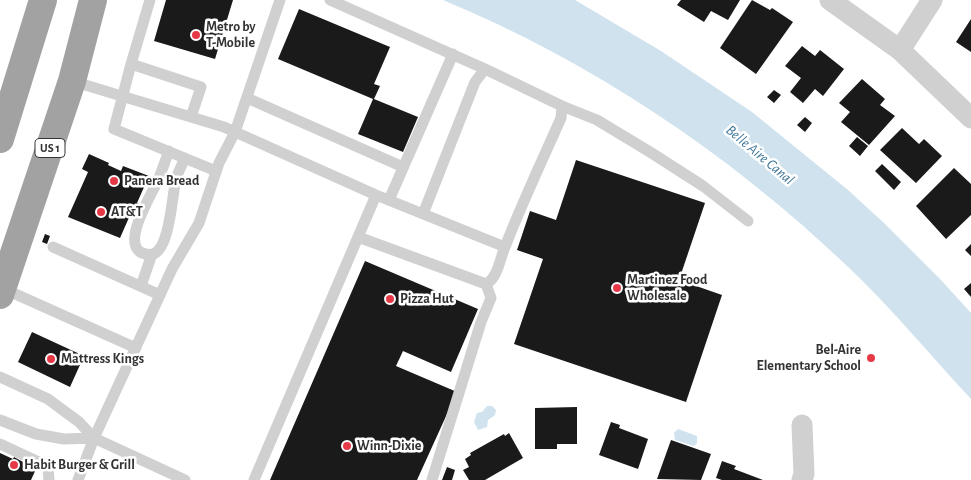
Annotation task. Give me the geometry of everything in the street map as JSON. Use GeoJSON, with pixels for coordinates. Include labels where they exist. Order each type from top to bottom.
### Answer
{"type":"FeatureCollection","features":[{"type":"Feature","properties":{"kind":"highway"},"geometry":{"type":"LineString","coordinates":[[0,139],[43,0]]}},
{"type":"Feature","properties":{"kind":"highway","name":"US 1"},"geometry":{"type":"LineString","coordinates":[[1,291],[72,81],[93,0]]}},
{"type":"Feature","properties":{"kind":"street"},"geometry":{"type":"LineString","coordinates":[[830,0],[900,50],[971,118]]}},
{"type":"Feature","properties":{"kind":"street"},"geometry":{"type":"LineString","coordinates":[[900,50],[932,0]]}},
{"type":"Feature","properties":{"kind":"street"},"geometry":{"type":"LineString","coordinates":[[802,425],[804,474],[802,480]]}},
{"type":"Feature","properties":{"kind":"lane"},"geometry":{"type":"LineString","coordinates":[[150,0],[114,129],[216,170]]}},
{"type":"Feature","properties":{"kind":"lane"},"geometry":{"type":"LineString","coordinates":[[78,480],[94,438],[172,269],[199,223],[216,170],[235,132],[280,0]]}},
{"type":"Feature","properties":{"kind":"lane"},"geometry":{"type":"LineString","coordinates":[[330,0],[486,69],[562,106],[597,120],[703,186],[748,220]]}},
{"type":"Feature","properties":{"kind":"lane"},"geometry":{"type":"LineString","coordinates":[[389,200],[453,54]]}},
{"type":"Feature","properties":{"kind":"lane"},"geometry":{"type":"LineString","coordinates":[[131,64],[201,87],[191,117]]}},
{"type":"Feature","properties":{"kind":"lane"},"geometry":{"type":"LineString","coordinates":[[423,214],[475,82],[486,69]]}},
{"type":"Feature","properties":{"kind":"lane"},"geometry":{"type":"LineString","coordinates":[[72,81],[235,132],[376,195],[505,247]]}},
{"type":"Feature","properties":{"kind":"lane"},"geometry":{"type":"LineString","coordinates":[[247,98],[403,167]]}},
{"type":"Feature","properties":{"kind":"lane"},"geometry":{"type":"LineString","coordinates":[[358,237],[486,284],[490,283],[495,276],[505,247],[561,118],[562,106]]}},
{"type":"Feature","properties":{"kind":"lane"},"geometry":{"type":"LineString","coordinates":[[169,151],[139,220],[135,238],[137,250],[142,253],[152,254],[158,252],[164,242],[177,178],[185,158]]}},
{"type":"Feature","properties":{"kind":"lane"},"geometry":{"type":"LineString","coordinates":[[254,480],[376,195]]}},
{"type":"Feature","properties":{"kind":"lane"},"geometry":{"type":"LineString","coordinates":[[53,246],[160,295]]}},
{"type":"Feature","properties":{"kind":"lane"},"geometry":{"type":"LineString","coordinates":[[141,286],[152,254]]}},
{"type":"Feature","properties":{"kind":"lane"},"geometry":{"type":"LineString","coordinates":[[432,480],[481,322],[491,298],[486,284]]}},
{"type":"Feature","properties":{"kind":"lane"},"geometry":{"type":"LineString","coordinates":[[1,291],[136,348]]}},
{"type":"Feature","properties":{"kind":"lane"},"geometry":{"type":"LineString","coordinates":[[0,378],[48,399],[79,422],[94,438],[185,480]]}},
{"type":"Feature","properties":{"kind":"lane"},"geometry":{"type":"LineString","coordinates":[[0,420],[36,434],[64,439],[94,438]]}},
{"type":"Feature","properties":{"kind":"lane"},"geometry":{"type":"LineString","coordinates":[[0,444],[48,468],[49,480]]}},
{"type":"Feature","properties":{"kind":"water","name":"Belle Aire Canal"},"geometry":{"type":"Polygon","coordinates":[[[443,0],[575,0],[661,51],[752,112],[848,190],[884,223],[971,313],[971,399],[862,280],[800,223],[706,148],[605,82],[552,52],[443,0]]]}},
{"type":"Feature","properties":{"kind":"water"},"geometry":{"type":"Polygon","coordinates":[[[487,406],[492,406],[496,410],[495,415],[488,420],[487,427],[478,430],[474,422],[477,413],[482,412],[487,406]]]}},
{"type":"Feature","properties":{"kind":"water"},"geometry":{"type":"Polygon","coordinates":[[[678,429],[697,436],[697,443],[694,446],[675,440],[674,433],[678,429]]]}},
{"type":"Feature","properties":{"kind":"building"},"geometry":{"type":"Polygon","coordinates":[[[166,0],[233,0],[215,59],[154,41],[166,0]]]}},
{"type":"Feature","properties":{"kind":"building"},"geometry":{"type":"Polygon","coordinates":[[[681,0],[740,0],[728,20],[711,11],[704,22],[677,5],[681,0]]]}},
{"type":"Feature","properties":{"kind":"building"},"geometry":{"type":"Polygon","coordinates":[[[752,0],[770,10],[772,8],[793,22],[756,74],[720,48],[752,0]]]}},
{"type":"Feature","properties":{"kind":"building"},"geometry":{"type":"Polygon","coordinates":[[[299,9],[390,47],[374,84],[380,86],[374,99],[418,117],[403,152],[358,134],[373,99],[278,59],[299,9]]]}},
{"type":"Feature","properties":{"kind":"building"},"geometry":{"type":"Polygon","coordinates":[[[971,19],[971,52],[956,42],[971,19]]]}},
{"type":"Feature","properties":{"kind":"building"},"geometry":{"type":"Polygon","coordinates":[[[802,46],[815,56],[820,50],[844,69],[823,96],[815,89],[803,103],[790,92],[801,78],[785,66],[802,46]]]}},
{"type":"Feature","properties":{"kind":"building"},"geometry":{"type":"Polygon","coordinates":[[[862,79],[885,99],[880,105],[895,116],[869,145],[841,122],[850,112],[839,103],[862,79]]]}},
{"type":"Feature","properties":{"kind":"building"},"geometry":{"type":"Polygon","coordinates":[[[774,90],[781,95],[774,103],[767,97],[774,90]]]}},
{"type":"Feature","properties":{"kind":"building"},"geometry":{"type":"Polygon","coordinates":[[[805,117],[812,123],[805,132],[797,125],[805,117]]]}},
{"type":"Feature","properties":{"kind":"building"},"geometry":{"type":"Polygon","coordinates":[[[902,128],[919,144],[924,139],[942,156],[916,183],[880,150],[902,128]]]}},
{"type":"Feature","properties":{"kind":"building"},"geometry":{"type":"Polygon","coordinates":[[[857,137],[868,146],[860,156],[849,146],[857,137]]]}},
{"type":"Feature","properties":{"kind":"building"},"geometry":{"type":"Polygon","coordinates":[[[89,154],[121,171],[123,166],[149,176],[137,203],[142,206],[137,216],[131,213],[120,238],[68,217],[88,172],[82,169],[89,154]]]}},
{"type":"Feature","properties":{"kind":"building","name":"Martinez Food Wholesale"},"geometry":{"type":"Polygon","coordinates":[[[576,160],[705,203],[679,280],[722,295],[686,402],[514,344],[543,259],[517,250],[530,211],[556,220],[576,160]]]}},
{"type":"Feature","properties":{"kind":"building"},"geometry":{"type":"Polygon","coordinates":[[[882,164],[901,182],[894,190],[875,171],[882,164]]]}},
{"type":"Feature","properties":{"kind":"building"},"geometry":{"type":"Polygon","coordinates":[[[954,168],[971,184],[971,215],[946,239],[916,206],[954,168]]]}},
{"type":"Feature","properties":{"kind":"building"},"geometry":{"type":"Polygon","coordinates":[[[45,234],[50,236],[47,244],[42,242],[45,234]]]}},
{"type":"Feature","properties":{"kind":"building"},"geometry":{"type":"Polygon","coordinates":[[[971,244],[971,256],[965,250],[971,244]]]}},
{"type":"Feature","properties":{"kind":"building"},"geometry":{"type":"Polygon","coordinates":[[[365,261],[478,309],[451,372],[403,351],[396,366],[457,392],[417,480],[270,480],[365,261]]]}},
{"type":"Feature","properties":{"kind":"building"},"geometry":{"type":"Polygon","coordinates":[[[971,283],[971,297],[964,289],[971,283]]]}},
{"type":"Feature","properties":{"kind":"building","name":"Mattress Kings"},"geometry":{"type":"Polygon","coordinates":[[[32,332],[84,356],[70,387],[18,362],[32,332]]]}},
{"type":"Feature","properties":{"kind":"building"},"geometry":{"type":"Polygon","coordinates":[[[577,407],[577,444],[557,444],[557,449],[535,449],[535,408],[577,407]]]}},
{"type":"Feature","properties":{"kind":"building"},"geometry":{"type":"Polygon","coordinates":[[[611,422],[620,425],[619,428],[648,439],[638,469],[599,455],[611,422]]]}},
{"type":"Feature","properties":{"kind":"building"},"geometry":{"type":"Polygon","coordinates":[[[509,433],[523,458],[485,480],[469,480],[463,470],[469,467],[465,459],[471,455],[470,453],[509,433]]]}},
{"type":"Feature","properties":{"kind":"building"},"geometry":{"type":"Polygon","coordinates":[[[671,440],[711,454],[701,480],[657,479],[671,440]]]}},
{"type":"Feature","properties":{"kind":"building","name":"Habit Burger & Grill"},"geometry":{"type":"Polygon","coordinates":[[[0,453],[13,459],[14,457],[36,469],[31,480],[0,480],[0,453]]]}},
{"type":"Feature","properties":{"kind":"building"},"geometry":{"type":"Polygon","coordinates":[[[722,461],[736,466],[734,469],[763,480],[722,480],[716,478],[722,461]]]}},
{"type":"Feature","properties":{"kind":"building"},"geometry":{"type":"Polygon","coordinates":[[[447,467],[455,470],[452,480],[442,480],[447,467]]]}},
{"type":"Feature","properties":{"kind":"place","name":"Metro by T-Mobile"},"geometry":{"type":"Point","coordinates":[196,35]}},
{"type":"Feature","properties":{"kind":"place","name":"Panera Bread"},"geometry":{"type":"Point","coordinates":[114,181]}},
{"type":"Feature","properties":{"kind":"place","name":"AT&T"},"geometry":{"type":"Point","coordinates":[101,212]}},
{"type":"Feature","properties":{"kind":"place","name":"Martinez Food Wholesale"},"geometry":{"type":"Point","coordinates":[617,288]}},
{"type":"Feature","properties":{"kind":"place","name":"Pizza Hut"},"geometry":{"type":"Point","coordinates":[390,299]}},
{"type":"Feature","properties":{"kind":"place","name":"Bel-Aire Elementary School"},"geometry":{"type":"Point","coordinates":[871,358]}},
{"type":"Feature","properties":{"kind":"place","name":"Mattress Kings"},"geometry":{"type":"Point","coordinates":[51,359]}},
{"type":"Feature","properties":{"kind":"place","name":"Winn-Dixie"},"geometry":{"type":"Point","coordinates":[347,446]}},
{"type":"Feature","properties":{"kind":"place","name":"Habit Burger & Grill"},"geometry":{"type":"Point","coordinates":[14,465]}}]}
